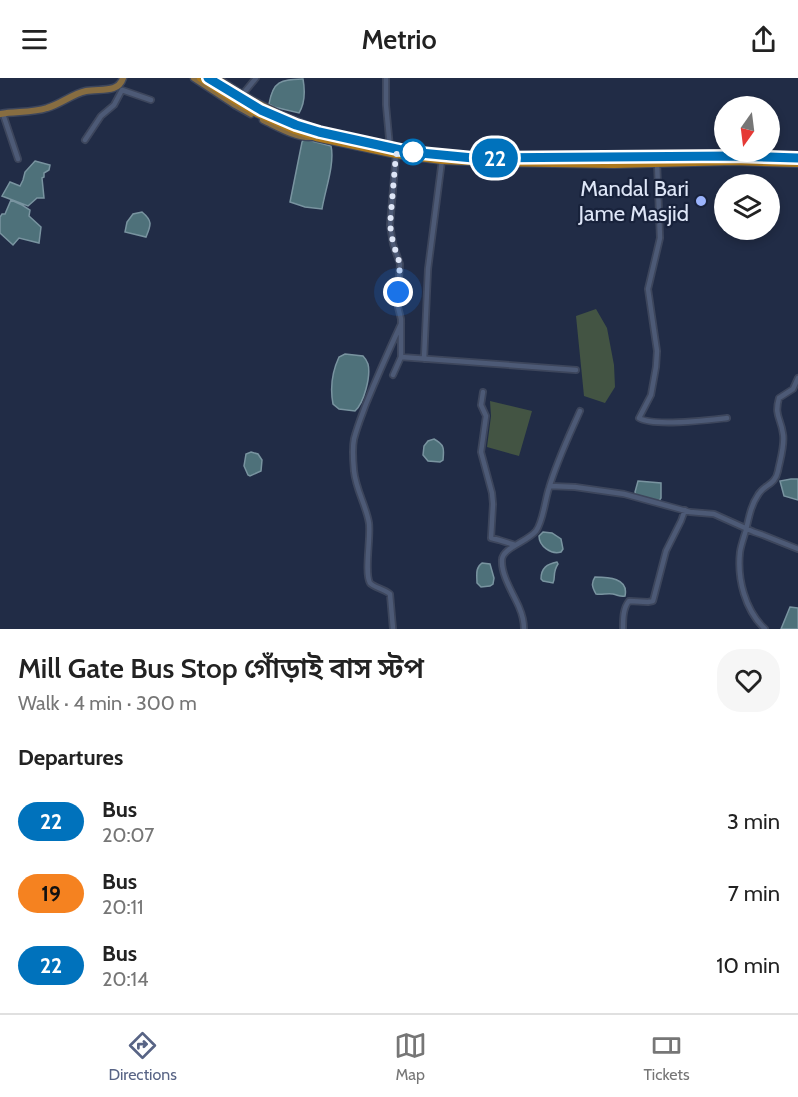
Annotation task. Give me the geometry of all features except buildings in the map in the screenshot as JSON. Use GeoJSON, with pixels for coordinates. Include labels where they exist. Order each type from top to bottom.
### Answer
{"type":"FeatureCollection","features":[{"type":"Feature","properties":{"kind":"highway"},"geometry":{"type":"LineString","coordinates":[[201,78],[269,119],[317,135],[442,160],[492,162],[734,156],[798,158]]}},
{"type":"Feature","properties":{"kind":"highway"},"geometry":{"type":"LineString","coordinates":[[208,78],[239,98],[317,135]]}},
{"type":"Feature","properties":{"kind":"highway"},"geometry":{"type":"LineString","coordinates":[[393,151],[473,158],[798,163]]}},
{"type":"Feature","properties":{"kind":"main road"},"geometry":{"type":"LineString","coordinates":[[1,114],[44,109],[60,104],[84,91],[119,88],[123,78]]}},
{"type":"Feature","properties":{"kind":"main road"},"geometry":{"type":"LineString","coordinates":[[194,78],[235,105],[279,128],[305,137],[317,135]]}},
{"type":"Feature","properties":{"kind":"main road"},"geometry":{"type":"LineString","coordinates":[[217,78],[242,95],[308,125],[317,135]]}},
{"type":"Feature","properties":{"kind":"street"},"geometry":{"type":"LineString","coordinates":[[242,95],[256,78]]}},
{"type":"Feature","properties":{"kind":"street"},"geometry":{"type":"LineString","coordinates":[[386,78],[386,105],[393,151],[390,225],[400,264],[398,307],[401,324],[401,357],[393,375]]}},
{"type":"Feature","properties":{"kind":"street"},"geometry":{"type":"LineString","coordinates":[[85,140],[101,116],[114,105],[119,88],[151,100]]}},
{"type":"Feature","properties":{"kind":"street"},"geometry":{"type":"LineString","coordinates":[[1,114],[18,159]]}},
{"type":"Feature","properties":{"kind":"street"},"geometry":{"type":"LineString","coordinates":[[424,358],[429,269],[442,160]]}},
{"type":"Feature","properties":{"kind":"street"},"geometry":{"type":"LineString","coordinates":[[657,162],[660,238],[648,289],[657,351],[657,368],[651,395],[639,418],[643,421],[672,422],[727,418]]}},
{"type":"Feature","properties":{"kind":"street"},"geometry":{"type":"LineString","coordinates":[[393,629],[390,594],[372,585],[369,581],[369,520],[355,483],[353,449],[357,430],[374,383],[401,324]]}},
{"type":"Feature","properties":{"kind":"street"},"geometry":{"type":"LineString","coordinates":[[401,357],[576,370]]}},
{"type":"Feature","properties":{"kind":"street"},"geometry":{"type":"LineString","coordinates":[[765,629],[752,613],[744,595],[740,575],[740,552],[751,508],[757,495],[772,483],[779,469],[783,433],[776,408],[778,398],[793,389],[798,378]]}},
{"type":"Feature","properties":{"kind":"street"},"geometry":{"type":"LineString","coordinates":[[483,392],[481,405],[486,416],[482,452],[492,493],[491,538],[515,546]]}},
{"type":"Feature","properties":{"kind":"street"},"geometry":{"type":"LineString","coordinates":[[524,629],[521,612],[508,586],[501,561],[502,555],[510,548],[524,542],[536,531],[565,444],[580,411]]}},
{"type":"Feature","properties":{"kind":"street"},"geometry":{"type":"LineString","coordinates":[[550,486],[624,494],[685,510],[714,514],[798,549]]}},
{"type":"Feature","properties":{"kind":"street"},"geometry":{"type":"LineString","coordinates":[[623,629],[627,602],[652,601],[666,551],[685,510]]}},
{"type":"Feature","properties":{"kind":"shaded area"},"geometry":{"type":"Polygon","coordinates":[[[303,79],[304,96],[299,113],[269,104],[273,90],[279,83],[303,79]]]}},
{"type":"Feature","properties":{"kind":"shaded area"},"geometry":{"type":"Polygon","coordinates":[[[304,139],[331,146],[331,169],[322,209],[290,202],[304,139]]]}},
{"type":"Feature","properties":{"kind":"shaded area"},"geometry":{"type":"Polygon","coordinates":[[[35,161],[50,165],[42,178],[44,198],[37,198],[28,206],[2,196],[10,182],[20,186],[25,172],[35,161]]]}},
{"type":"Feature","properties":{"kind":"shaded area"},"geometry":{"type":"Polygon","coordinates":[[[11,200],[30,210],[29,216],[41,227],[39,243],[19,238],[13,245],[0,233],[0,217],[5,214],[11,200]]]}},
{"type":"Feature","properties":{"kind":"shaded area"},"geometry":{"type":"Polygon","coordinates":[[[142,212],[150,223],[146,237],[125,232],[127,222],[133,214],[142,212]]]}},
{"type":"Feature","properties":{"kind":"shaded area"},"geometry":{"type":"Polygon","coordinates":[[[596,309],[607,328],[614,365],[615,387],[605,403],[584,396],[576,316],[596,309]]]}},
{"type":"Feature","properties":{"kind":"shaded area"},"geometry":{"type":"Polygon","coordinates":[[[345,354],[363,356],[368,364],[366,389],[355,411],[339,409],[333,404],[333,374],[339,357],[345,354]]]}},
{"type":"Feature","properties":{"kind":"shaded area"},"geometry":{"type":"Polygon","coordinates":[[[490,401],[532,411],[519,456],[487,447],[491,416],[490,401]]]}},
{"type":"Feature","properties":{"kind":"shaded area"},"geometry":{"type":"Polygon","coordinates":[[[434,439],[443,448],[443,460],[440,462],[428,461],[423,455],[424,446],[428,441],[434,439]]]}},
{"type":"Feature","properties":{"kind":"shaded area"},"geometry":{"type":"Polygon","coordinates":[[[251,452],[258,454],[262,460],[261,471],[250,476],[244,466],[246,454],[251,452]]]}},
{"type":"Feature","properties":{"kind":"shaded area"},"geometry":{"type":"Polygon","coordinates":[[[798,479],[798,500],[784,496],[780,481],[798,479]]]}},
{"type":"Feature","properties":{"kind":"shaded area"},"geometry":{"type":"Polygon","coordinates":[[[638,481],[661,483],[659,501],[636,496],[638,481]]]}},
{"type":"Feature","properties":{"kind":"shaded area"},"geometry":{"type":"Polygon","coordinates":[[[543,532],[552,533],[561,539],[563,549],[561,552],[550,551],[543,546],[539,536],[543,532]]]}},
{"type":"Feature","properties":{"kind":"shaded area"},"geometry":{"type":"Polygon","coordinates":[[[557,562],[553,583],[543,581],[541,575],[543,569],[557,562]]]}},
{"type":"Feature","properties":{"kind":"shaded area"},"geometry":{"type":"Polygon","coordinates":[[[482,563],[490,564],[494,578],[490,586],[481,587],[477,583],[477,569],[482,563]]]}},
{"type":"Feature","properties":{"kind":"shaded area"},"geometry":{"type":"Polygon","coordinates":[[[595,577],[611,578],[621,582],[624,585],[625,596],[596,594],[592,585],[595,577]]]}},
{"type":"Feature","properties":{"kind":"shaded area"},"geometry":{"type":"Polygon","coordinates":[[[790,607],[798,608],[798,629],[781,629],[790,607]]]}},
{"type":"Feature","properties":{"kind":"bus line","name":"22"},"geometry":{"type":"LineString","coordinates":[[208,78],[261,110],[296,125],[410,152],[473,158],[763,156],[798,158]]}},
{"type":"Feature","properties":{"kind":"place","name":"Mandal Bari Jame Masjid"},"geometry":{"type":"Point","coordinates":[701,201]}},
{"type":"Feature","properties":{"kind":"route"},"geometry":{"type":"LineString","coordinates":[[398,292],[400,264],[390,225],[396,154],[413,152]]}}]}
